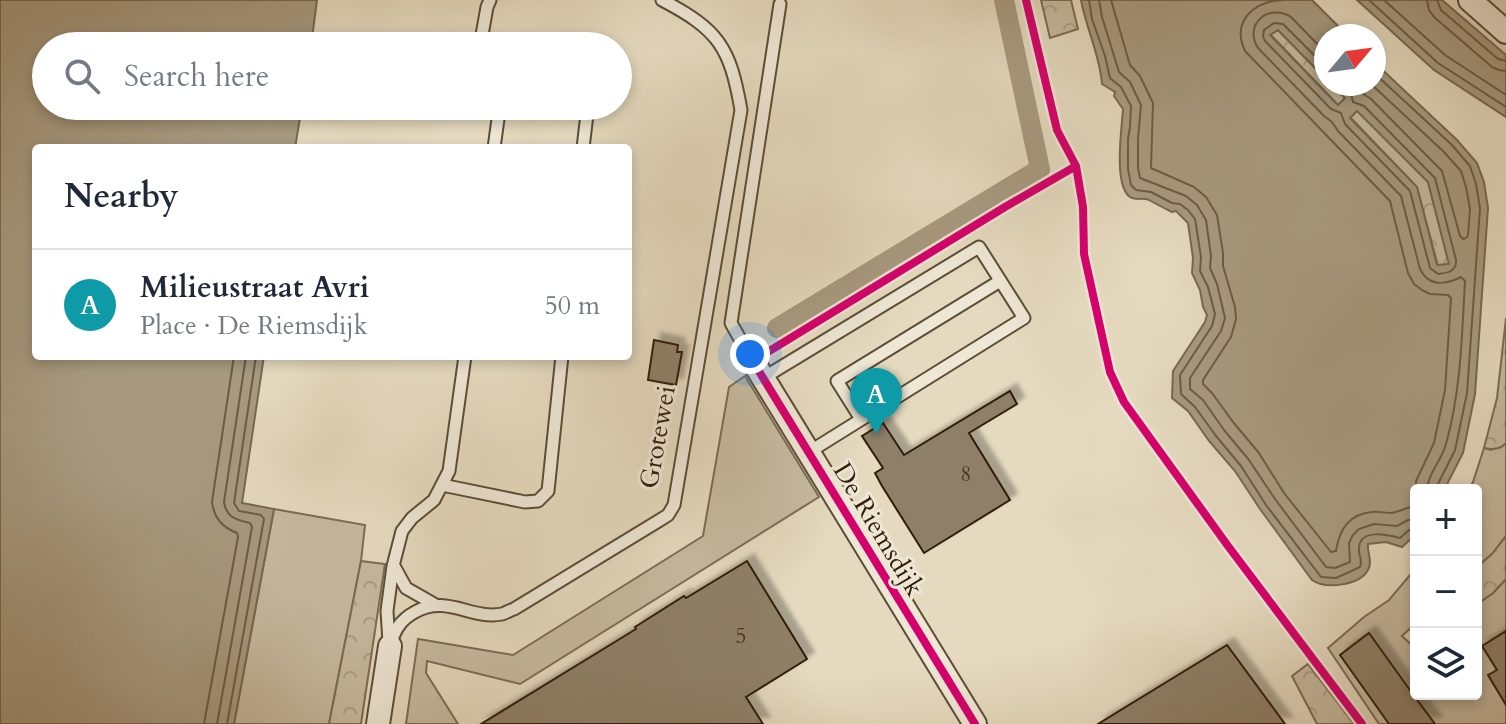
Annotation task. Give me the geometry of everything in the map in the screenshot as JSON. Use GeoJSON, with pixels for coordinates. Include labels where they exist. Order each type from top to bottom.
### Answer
{"type":"FeatureCollection","features":[{"type":"Feature","properties":{"kind":"street"},"geometry":{"type":"LineString","coordinates":[[1470,0],[1506,32]]}},
{"type":"Feature","properties":{"kind":"street","name":"De Riemsdijk"},"geometry":{"type":"LineString","coordinates":[[749,355],[975,724]]}},
{"type":"Feature","properties":{"kind":"street"},"geometry":{"type":"LineString","coordinates":[[378,724],[390,646]]}},
{"type":"Feature","properties":{"kind":"lane"},"geometry":{"type":"LineString","coordinates":[[483,32],[490,0]]}},
{"type":"Feature","properties":{"kind":"lane","name":"Grotewei"},"geometry":{"type":"LineString","coordinates":[[434,604],[502,614],[668,515],[674,505],[741,110],[729,59],[720,43],[691,16],[662,0]]}},
{"type":"Feature","properties":{"kind":"lane"},"geometry":{"type":"LineString","coordinates":[[749,355],[731,323],[780,4]]}},
{"type":"Feature","properties":{"kind":"lane"},"geometry":{"type":"LineString","coordinates":[[495,144],[498,120]]}},
{"type":"Feature","properties":{"kind":"lane"},"geometry":{"type":"LineString","coordinates":[[583,144],[586,120]]}},
{"type":"Feature","properties":{"kind":"lane"},"geometry":{"type":"LineString","coordinates":[[763,378],[979,247],[1024,318],[809,452]]}},
{"type":"Feature","properties":{"kind":"lane"},"geometry":{"type":"LineString","coordinates":[[861,419],[837,381],[1000,281]]}},
{"type":"Feature","properties":{"kind":"lane"},"geometry":{"type":"LineString","coordinates":[[390,646],[387,611],[402,531],[434,500],[449,471],[464,360]]}},
{"type":"Feature","properties":{"kind":"lane"},"geometry":{"type":"LineString","coordinates":[[442,485],[525,502],[538,501],[548,491],[562,360]]}},
{"type":"Feature","properties":{"kind":"lane"},"geometry":{"type":"LineString","coordinates":[[393,566],[406,588],[434,604]]}},
{"type":"Feature","properties":{"kind":"lane"},"geometry":{"type":"LineString","coordinates":[[390,646],[400,623],[434,604]]}},
{"type":"Feature","properties":{"kind":"green space"},"geometry":{"type":"Polygon","coordinates":[[[1041,0],[1071,0],[1078,29],[1050,38],[1041,0]]]}},
{"type":"Feature","properties":{"kind":"green space"},"geometry":{"type":"Polygon","coordinates":[[[1278,30],[1314,67],[1314,80],[1270,34],[1278,30]]]}},
{"type":"Feature","properties":{"kind":"green space"},"geometry":{"type":"Polygon","coordinates":[[[1329,96],[1345,98],[1338,105],[1329,96]]]}},
{"type":"Feature","properties":{"kind":"green space"},"geometry":{"type":"Polygon","coordinates":[[[1357,110],[1428,182],[1449,264],[1438,266],[1417,187],[1350,117],[1357,110]]]}},
{"type":"Feature","properties":{"kind":"green space"},"geometry":{"type":"Polygon","coordinates":[[[1506,318],[1506,443],[1490,449],[1484,448],[1497,398],[1506,318]]]}},
{"type":"Feature","properties":{"kind":"green space"},"geometry":{"type":"Polygon","coordinates":[[[745,376],[819,497],[520,684],[427,661],[426,673],[458,724],[406,724],[418,639],[513,655],[703,536],[729,387],[745,376]]]}},
{"type":"Feature","properties":{"kind":"green space"},"geometry":{"type":"Polygon","coordinates":[[[1506,443],[1506,536],[1482,563],[1482,484],[1472,484],[1484,448],[1491,450],[1506,443]]]}},
{"type":"Feature","properties":{"kind":"green space"},"geometry":{"type":"Polygon","coordinates":[[[274,509],[365,525],[361,561],[329,724],[234,724],[274,509]]]}},
{"type":"Feature","properties":{"kind":"green space"},"geometry":{"type":"Polygon","coordinates":[[[1506,536],[1506,579],[1482,601],[1482,563],[1506,536]]]}},
{"type":"Feature","properties":{"kind":"green space"},"geometry":{"type":"Polygon","coordinates":[[[361,561],[385,564],[361,724],[329,724],[361,561]]]}},
{"type":"Feature","properties":{"kind":"green space"},"geometry":{"type":"Polygon","coordinates":[[[1410,575],[1410,629],[1402,636],[1410,643],[1410,700],[1482,700],[1482,601],[1506,579],[1506,724],[1379,724],[1328,648],[1389,600],[1410,575]]]}},
{"type":"Feature","properties":{"kind":"green space"},"geometry":{"type":"Polygon","coordinates":[[[1308,664],[1354,724],[1317,724],[1292,676],[1308,664]]]}},
{"type":"Feature","properties":{"kind":"water"},"geometry":{"type":"Polygon","coordinates":[[[0,0],[317,0],[313,32],[32,32],[32,120],[300,120],[296,144],[32,144],[32,360],[263,360],[242,503],[274,509],[234,724],[0,724],[0,0]]]}},
{"type":"Feature","properties":{"kind":"water"},"geometry":{"type":"Polygon","coordinates":[[[1081,0],[1312,0],[1336,24],[1314,24],[1314,67],[1278,30],[1270,35],[1314,80],[1314,96],[1329,96],[1338,105],[1345,98],[1343,96],[1386,96],[1386,73],[1477,163],[1488,208],[1475,394],[1463,453],[1447,484],[1410,484],[1410,540],[1402,547],[1386,542],[1368,544],[1369,567],[1358,579],[1334,585],[1312,580],[1235,471],[1188,411],[1172,398],[1173,371],[1207,315],[1192,273],[1188,223],[1176,211],[1172,212],[1147,199],[1132,198],[1125,191],[1120,169],[1123,109],[1114,96],[1115,92],[1102,84],[1081,0]],[[1357,111],[1350,118],[1417,187],[1437,265],[1449,264],[1428,182],[1357,111]]]}},
{"type":"Feature","properties":{"kind":"water"},"geometry":{"type":"Polygon","coordinates":[[[1357,0],[1442,0],[1506,55],[1506,117],[1434,70],[1357,0]]]}},
{"type":"Feature","properties":{"kind":"building"},"geometry":{"type":"Polygon","coordinates":[[[654,340],[678,345],[677,352],[682,352],[676,385],[648,380],[654,340]]]}},
{"type":"Feature","properties":{"kind":"building"},"geometry":{"type":"Polygon","coordinates":[[[1010,391],[1017,404],[969,433],[1010,500],[924,553],[875,473],[883,468],[862,436],[883,423],[904,455],[1010,391]]]}},
{"type":"Feature","properties":{"kind":"building"},"geometry":{"type":"Polygon","coordinates":[[[747,561],[807,659],[746,697],[763,724],[481,724],[684,596],[686,598],[747,561]]]}},
{"type":"Feature","properties":{"kind":"building"},"geometry":{"type":"Polygon","coordinates":[[[1506,631],[1506,705],[1488,675],[1497,670],[1482,646],[1506,631]]]}},
{"type":"Feature","properties":{"kind":"building"},"geometry":{"type":"Polygon","coordinates":[[[1369,633],[1410,690],[1410,700],[1418,700],[1435,724],[1389,724],[1340,655],[1369,633]]]}},
{"type":"Feature","properties":{"kind":"building"},"geometry":{"type":"Polygon","coordinates":[[[1227,645],[1285,724],[1098,724],[1227,645]]]}},
{"type":"Feature","properties":{"kind":"waterway"},"geometry":{"type":"LineString","coordinates":[[777,328],[1040,169],[1004,0]]}},
{"type":"Feature","properties":{"kind":"cycle path"},"geometry":{"type":"LineString","coordinates":[[1026,0],[1057,130],[1076,166],[1083,207],[1084,254],[1110,372],[1124,402],[1362,724]]}},
{"type":"Feature","properties":{"kind":"cycle path"},"geometry":{"type":"LineString","coordinates":[[753,361],[1076,166]]}},
{"type":"Feature","properties":{"kind":"cycle path"},"geometry":{"type":"LineString","coordinates":[[749,355],[975,724]]}},
{"type":"Feature","properties":{"kind":"place","name":"Milieustraat Avri"},"geometry":{"type":"Point","coordinates":[876,434]}}]}
